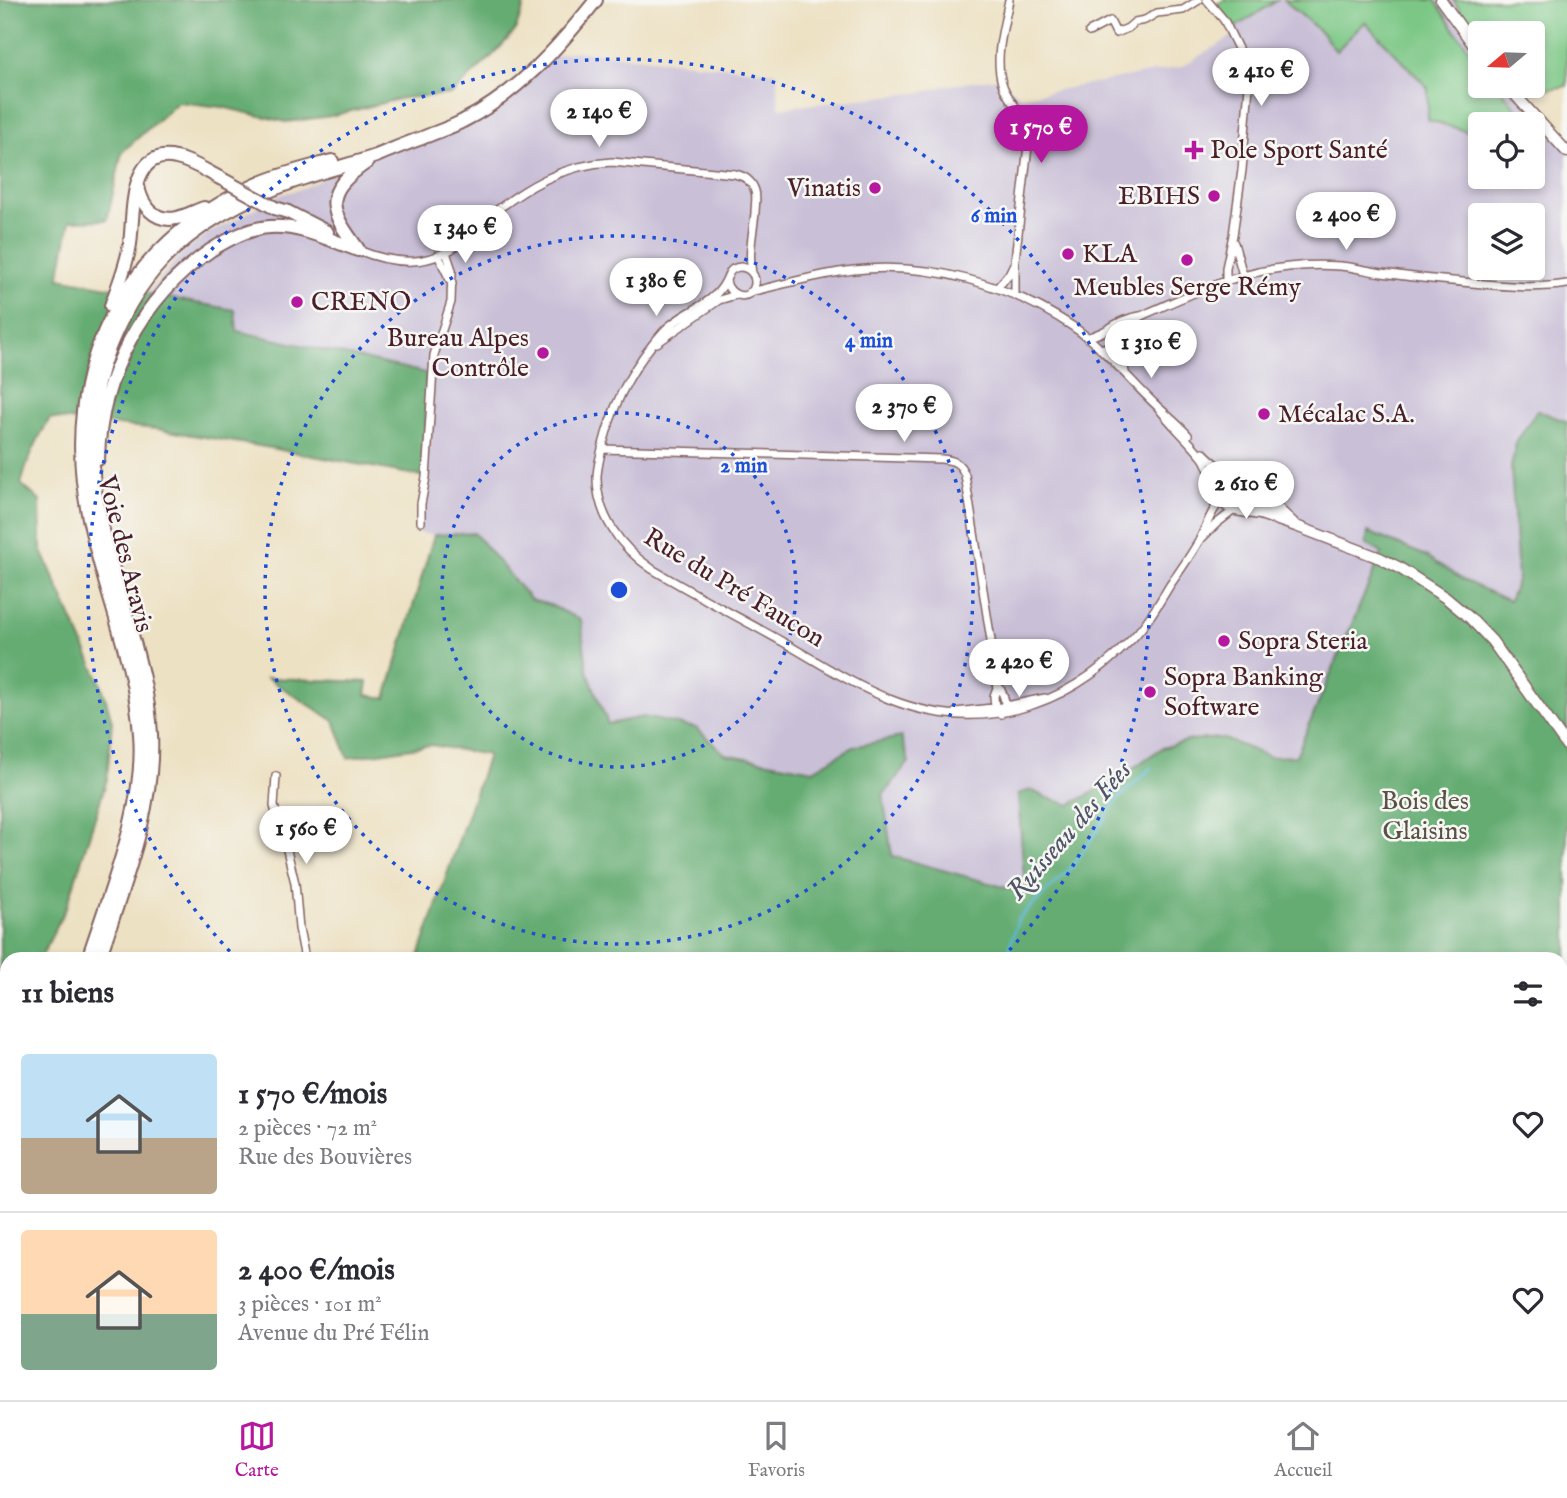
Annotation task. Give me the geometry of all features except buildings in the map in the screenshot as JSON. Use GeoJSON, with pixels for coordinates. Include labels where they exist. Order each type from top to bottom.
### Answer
{"type":"FeatureCollection","features":[{"type":"Feature","properties":{"kind":"highway","name":"Voie des Aravis"},"geometry":{"type":"LineString","coordinates":[[101,952],[146,805],[151,751],[150,721],[143,677],[100,520],[92,466],[94,399],[113,338],[134,298],[172,251],[188,237],[242,202],[311,176],[374,157],[450,127],[479,112],[520,84],[543,62],[596,0]]}},
{"type":"Feature","properties":{"kind":"highway","name":"Voie des Aravis"},"geometry":{"type":"LineString","coordinates":[[90,952],[131,824],[141,764],[141,736],[133,682],[96,550],[82,477],[80,447],[83,403],[99,342],[126,291],[168,243],[211,209],[280,175],[422,138]]}},
{"type":"Feature","properties":{"kind":"highway"},"geometry":{"type":"LineString","coordinates":[[99,342],[128,257],[132,208],[138,182],[146,166],[153,161],[165,157],[184,160],[358,250]]}},
{"type":"Feature","properties":{"kind":"highway"},"geometry":{"type":"LineString","coordinates":[[358,250],[338,221],[335,198],[344,179],[374,157]]}},
{"type":"Feature","properties":{"kind":"highway"},"geometry":{"type":"LineString","coordinates":[[138,182],[140,195],[147,208],[158,216],[169,219],[187,215],[243,191]]}},
{"type":"Feature","properties":{"kind":"highway"},"geometry":{"type":"LineString","coordinates":[[275,208],[288,228]]}},
{"type":"Feature","properties":{"kind":"highway"},"geometry":{"type":"LineString","coordinates":[[100,520],[99,453],[104,409],[117,366],[139,324],[174,280],[216,247],[236,236],[259,229],[288,228],[358,250]]}},
{"type":"Feature","properties":{"kind":"street"},"geometry":{"type":"LineString","coordinates":[[1009,0],[999,60],[1001,82],[1024,118],[1029,137],[1015,260],[1015,295]]}},
{"type":"Feature","properties":{"kind":"street"},"geometry":{"type":"LineString","coordinates":[[1089,32],[1110,21],[1116,33],[1157,13],[1183,10],[1199,0]]}},
{"type":"Feature","properties":{"kind":"street"},"geometry":{"type":"LineString","coordinates":[[1207,0],[1224,20],[1247,67],[1249,86],[1242,170],[1226,281]]}},
{"type":"Feature","properties":{"kind":"street"},"geometry":{"type":"LineString","coordinates":[[1441,0],[1468,37]]}},
{"type":"Feature","properties":{"kind":"street"},"geometry":{"type":"LineString","coordinates":[[1518,98],[1567,152]]}},
{"type":"Feature","properties":{"kind":"street"},"geometry":{"type":"LineString","coordinates":[[358,250],[401,262],[442,254],[539,181],[574,168],[612,162],[735,174],[752,184],[756,193],[750,247],[750,263],[754,276],[750,292]]}},
{"type":"Feature","properties":{"kind":"street"},"geometry":{"type":"LineString","coordinates":[[1233,235],[1234,249],[1243,275]]}},
{"type":"Feature","properties":{"kind":"street"},"geometry":{"type":"LineString","coordinates":[[750,247],[726,281],[729,290],[737,295],[746,295],[814,276],[887,269],[935,272],[979,282],[1015,295],[1051,313],[1100,349],[1157,406],[1202,457],[1216,492],[1225,506],[1296,526],[1380,558],[1446,598],[1493,641],[1567,746]]}},
{"type":"Feature","properties":{"kind":"street"},"geometry":{"type":"LineString","coordinates":[[421,522],[434,355],[449,310],[452,285],[452,270],[442,254]]}},
{"type":"Feature","properties":{"kind":"street"},"geometry":{"type":"LineString","coordinates":[[997,288],[1011,271],[1015,260]]}},
{"type":"Feature","properties":{"kind":"street"},"geometry":{"type":"LineString","coordinates":[[1100,349],[1119,342],[1132,323],[1141,316],[1243,275],[1294,266],[1342,266],[1409,277],[1494,285],[1551,287],[1567,284]]}},
{"type":"Feature","properties":{"kind":"street"},"geometry":{"type":"LineString","coordinates":[[738,267],[746,268],[754,276],[774,287]]}},
{"type":"Feature","properties":{"kind":"street","name":"Rue du Pré Faucon"},"geometry":{"type":"LineString","coordinates":[[726,281],[715,295],[664,329],[627,381],[614,410],[602,449],[597,476],[601,504],[617,537],[642,563],[869,690],[908,706],[947,713],[1001,709],[1052,696],[1076,685],[1092,675],[1132,640],[1199,541],[1222,499]]}},
{"type":"Feature","properties":{"kind":"street","name":"Rue du Pré Faucon"},"geometry":{"type":"LineString","coordinates":[[650,348],[719,300],[737,295]]}},
{"type":"Feature","properties":{"kind":"street"},"geometry":{"type":"LineString","coordinates":[[1087,338],[1107,331],[1118,322],[1141,316]]}},
{"type":"Feature","properties":{"kind":"street"},"geometry":{"type":"LineString","coordinates":[[1100,349],[1107,331]]}},
{"type":"Feature","properties":{"kind":"street"},"geometry":{"type":"LineString","coordinates":[[1119,342],[1125,372]]}},
{"type":"Feature","properties":{"kind":"street"},"geometry":{"type":"LineString","coordinates":[[1157,406],[1254,501],[1279,510],[1296,526]]}},
{"type":"Feature","properties":{"kind":"street"},"geometry":{"type":"LineString","coordinates":[[602,449],[941,459],[957,462],[965,475],[998,685],[994,696],[1001,709]]}},
{"type":"Feature","properties":{"kind":"street"},"geometry":{"type":"LineString","coordinates":[[1222,499],[1223,492],[1228,487],[1234,485],[1243,490]]}},
{"type":"Feature","properties":{"kind":"street"},"geometry":{"type":"LineString","coordinates":[[1235,510],[1245,502],[1243,490]]}},
{"type":"Feature","properties":{"kind":"street","name":"Rue du Pré Faucon"},"geometry":{"type":"LineString","coordinates":[[1199,541],[1235,510]]}},
{"type":"Feature","properties":{"kind":"street"},"geometry":{"type":"LineString","coordinates":[[276,776],[274,806],[295,883],[304,952]]}},
{"type":"Feature","properties":{"kind":"shaded area"},"geometry":{"type":"Polygon","coordinates":[[[1278,0],[1284,0],[1322,33],[1336,51],[1365,22],[1428,88],[1428,120],[1468,132],[1468,189],[1545,189],[1545,126],[1553,136],[1567,133],[1567,422],[1537,410],[1511,467],[1518,578],[1508,602],[1463,580],[1426,556],[1382,553],[1296,756],[1270,757],[1222,738],[1162,748],[1116,780],[1070,805],[1031,790],[1026,893],[892,857],[883,795],[909,762],[853,747],[813,770],[725,754],[696,728],[643,717],[608,724],[587,670],[581,620],[550,605],[531,600],[474,533],[419,533],[426,477],[426,373],[237,331],[147,294],[182,253],[208,233],[275,196],[301,189],[358,161],[464,119],[545,58],[575,51],[777,72],[779,108],[924,92],[998,78],[995,72],[1020,97],[1181,67],[1231,37],[1234,28],[1278,0]]]}},
{"type":"Feature","properties":{"kind":"shaded area"},"geometry":{"type":"Polygon","coordinates":[[[1435,0],[1453,0],[1468,22],[1468,47],[1435,0]]]}},
{"type":"Feature","properties":{"kind":"shaded area"},"geometry":{"type":"Polygon","coordinates":[[[1508,98],[1522,98],[1533,112],[1520,112],[1508,98]]]}},
{"type":"Feature","properties":{"kind":"green space"},"geometry":{"type":"Polygon","coordinates":[[[0,0],[526,0],[515,31],[452,94],[403,98],[331,116],[286,122],[222,107],[178,102],[122,152],[107,220],[70,221],[59,278],[235,310],[237,331],[426,373],[426,477],[156,429],[50,418],[33,450],[21,484],[40,501],[41,549],[102,686],[112,721],[107,779],[67,906],[44,952],[0,952],[0,0]]]}},
{"type":"Feature","properties":{"kind":"green space"},"geometry":{"type":"Polygon","coordinates":[[[1224,0],[1278,0],[1234,28],[1216,5],[1224,0]]]}},
{"type":"Feature","properties":{"kind":"green space"},"geometry":{"type":"Polygon","coordinates":[[[1284,0],[1435,0],[1468,47],[1468,98],[1508,98],[1519,112],[1468,112],[1468,132],[1428,120],[1428,88],[1365,22],[1336,51],[1322,33],[1284,0]]]}},
{"type":"Feature","properties":{"kind":"green space"},"geometry":{"type":"Polygon","coordinates":[[[1453,0],[1567,0],[1567,86],[1545,90],[1545,21],[1468,22],[1453,0]]]}},
{"type":"Feature","properties":{"kind":"green space","name":"Bois des Glaisins"},"geometry":{"type":"Polygon","coordinates":[[[1537,410],[1567,422],[1567,952],[420,952],[488,755],[431,745],[348,758],[334,721],[267,678],[368,682],[366,695],[386,698],[434,535],[474,533],[531,600],[550,605],[581,620],[587,670],[608,724],[643,717],[696,728],[725,754],[813,770],[853,747],[901,737],[909,762],[883,795],[892,856],[1025,893],[1018,794],[1031,790],[1070,805],[1116,780],[1162,748],[1191,740],[1222,738],[1270,757],[1296,756],[1382,553],[1366,544],[1368,532],[1426,556],[1463,580],[1509,601],[1518,578],[1511,467],[1516,443],[1537,410]]]}},
{"type":"Feature","properties":{"kind":"waterway","name":"Ruisseau des Fées"},"geometry":{"type":"LineString","coordinates":[[1008,952],[1018,919],[1071,868],[1116,801],[1151,768]]}},
{"type":"Feature","properties":{"kind":"place","name":"Pole Sport Santé"},"geometry":{"type":"Point","coordinates":[1194,150]}},
{"type":"Feature","properties":{"kind":"place","name":"Vinatis"},"geometry":{"type":"Point","coordinates":[875,188]}},
{"type":"Feature","properties":{"kind":"place","name":"EBIHS"},"geometry":{"type":"Point","coordinates":[1214,196]}},
{"type":"Feature","properties":{"kind":"place","name":"KLA"},"geometry":{"type":"Point","coordinates":[1068,254]}},
{"type":"Feature","properties":{"kind":"place","name":"Meubles Serge Rémy"},"geometry":{"type":"Point","coordinates":[1187,260]}},
{"type":"Feature","properties":{"kind":"place","name":"CRENO"},"geometry":{"type":"Point","coordinates":[297,302]}},
{"type":"Feature","properties":{"kind":"place","name":"Bureau Alpes Contrôle"},"geometry":{"type":"Point","coordinates":[543,353]}},
{"type":"Feature","properties":{"kind":"place","name":"Mécalac S.A."},"geometry":{"type":"Point","coordinates":[1264,414]}},
{"type":"Feature","properties":{"kind":"place","name":"Sopra Steria"},"geometry":{"type":"Point","coordinates":[1224,641]}},
{"type":"Feature","properties":{"kind":"place","name":"Sopra Banking Software"},"geometry":{"type":"Point","coordinates":[1150,692]}}]}
